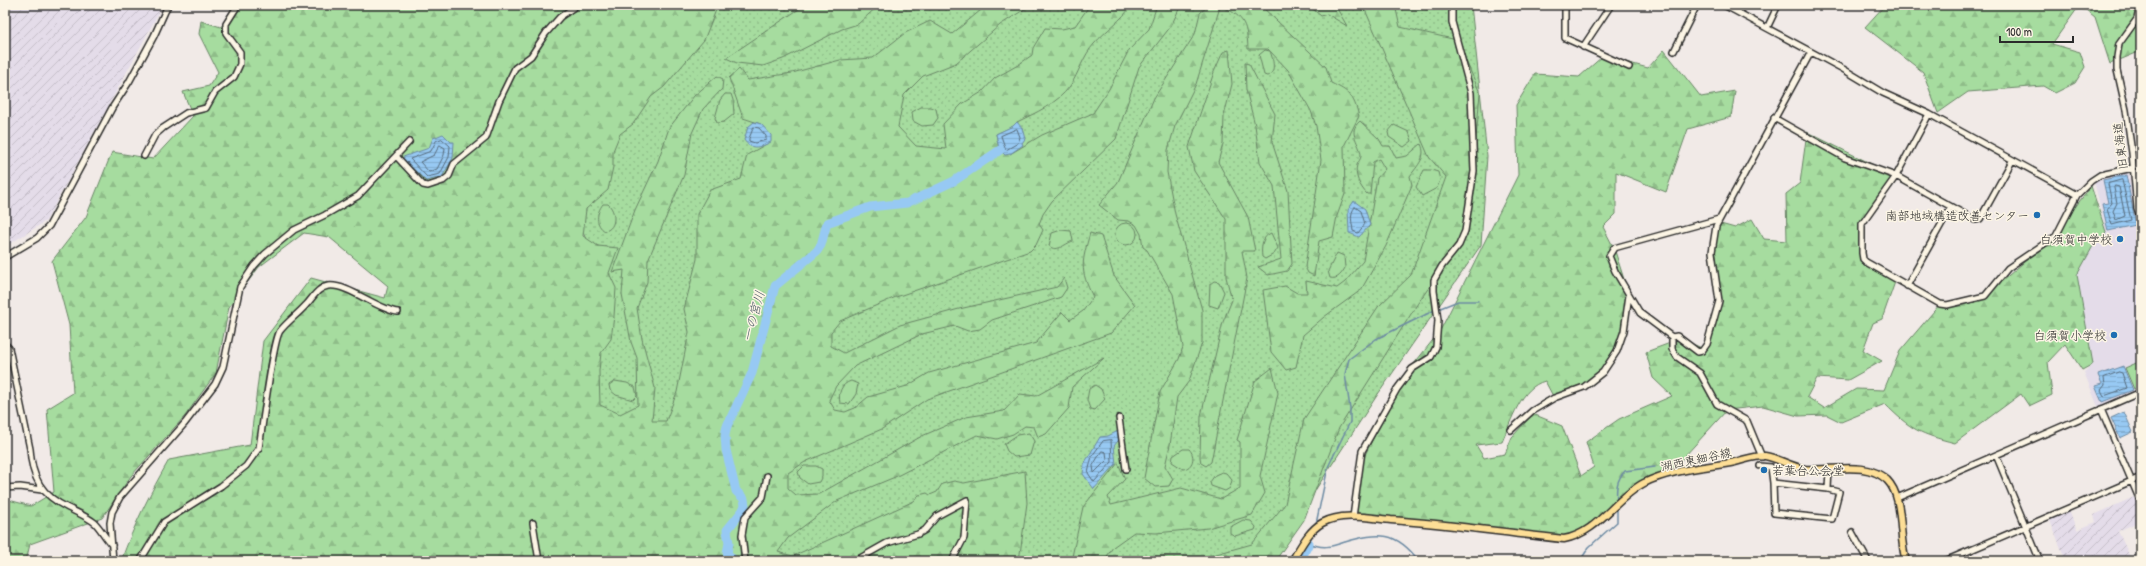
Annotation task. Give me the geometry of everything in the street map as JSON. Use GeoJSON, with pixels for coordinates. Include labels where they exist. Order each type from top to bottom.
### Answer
{"type":"FeatureCollection","features":[{"type":"Feature","properties":{"kind":"main road","name":"湖西東細谷線"},"geometry":{"type":"LineString","coordinates":[[1292,561],[1311,532],[1321,523],[1353,517],[1420,522],[1564,539],[1573,537],[1588,530],[1627,494],[1650,481],[1668,474],[1762,457],[1804,468],[1861,468],[1870,470],[1887,481],[1897,498],[1903,552],[1906,561]]}},
{"type":"Feature","properties":{"kind":"street"},"geometry":{"type":"LineString","coordinates":[[5,256],[37,238],[49,226],[112,108],[129,82],[154,36],[168,5]]}},
{"type":"Feature","properties":{"kind":"street"},"geometry":{"type":"LineString","coordinates":[[144,156],[155,135],[186,113],[206,108],[215,92],[237,74],[242,57],[226,33],[226,24],[238,5]]}},
{"type":"Feature","properties":{"kind":"street"},"geometry":{"type":"LineString","coordinates":[[396,156],[423,185],[428,186],[443,181],[449,176],[454,164],[486,138],[499,101],[515,68],[532,56],[546,33],[560,17],[577,5]]}},
{"type":"Feature","properties":{"kind":"street"},"geometry":{"type":"LineString","coordinates":[[1353,517],[1362,451],[1397,389],[1412,369],[1431,357],[1436,348],[1438,320],[1434,280],[1442,266],[1459,245],[1465,231],[1474,171],[1471,93],[1452,22],[1452,5]]}},
{"type":"Feature","properties":{"kind":"street"},"geometry":{"type":"LineString","coordinates":[[1565,5],[1565,38],[1629,67]]}},
{"type":"Feature","properties":{"kind":"street"},"geometry":{"type":"LineString","coordinates":[[1582,47],[1611,5]]}},
{"type":"Feature","properties":{"kind":"street"},"geometry":{"type":"LineString","coordinates":[[1674,50],[1697,5]]}},
{"type":"Feature","properties":{"kind":"street"},"geometry":{"type":"LineString","coordinates":[[1724,5],[1883,93],[1929,114],[2012,161],[2077,195]]}},
{"type":"Feature","properties":{"kind":"street"},"geometry":{"type":"LineString","coordinates":[[1767,28],[1778,5]]}},
{"type":"Feature","properties":{"kind":"street","name":"旧東海道"},"geometry":{"type":"LineString","coordinates":[[2140,5],[2139,17],[2120,44],[2117,57],[2117,70],[2126,110],[2137,208],[2141,220]]}},
{"type":"Feature","properties":{"kind":"street"},"geometry":{"type":"LineString","coordinates":[[1719,219],[1614,248],[1609,256],[1640,313],[1672,337],[1678,336],[1698,352],[1702,351],[1707,344],[1719,301],[1712,252],[1713,239],[1719,219],[1811,52]]}},
{"type":"Feature","properties":{"kind":"street"},"geometry":{"type":"LineString","coordinates":[[1929,114],[1896,176],[1862,224],[1862,252],[1863,259],[1866,262],[1907,286],[1944,305],[1985,296],[2008,268],[2056,236],[2077,195],[2095,177],[2133,168]]}},
{"type":"Feature","properties":{"kind":"street"},"geometry":{"type":"LineString","coordinates":[[1774,118],[1845,158],[1896,176],[1975,220],[1980,219],[2012,161]]}},
{"type":"Feature","properties":{"kind":"street"},"geometry":{"type":"LineString","coordinates":[[113,561],[110,523],[112,512],[120,497],[185,423],[215,384],[223,367],[240,288],[254,266],[265,254],[294,230],[325,215],[358,196],[409,142]]}},
{"type":"Feature","properties":{"kind":"street"},"geometry":{"type":"LineString","coordinates":[[1907,286],[1951,207]]}},
{"type":"Feature","properties":{"kind":"street"},"geometry":{"type":"LineString","coordinates":[[140,561],[164,522],[221,486],[253,458],[259,448],[279,332],[306,305],[318,290],[328,286],[337,287],[361,298],[371,300],[388,311],[398,312]]}},
{"type":"Feature","properties":{"kind":"street"},"geometry":{"type":"LineString","coordinates":[[1510,430],[1532,411],[1554,398],[1584,387],[1603,372],[1617,351],[1624,331],[1629,295]]}},
{"type":"Feature","properties":{"kind":"street"},"geometry":{"type":"LineString","coordinates":[[1672,337],[1672,349],[1677,357],[1700,373],[1717,404],[1747,421],[1762,457]]}},
{"type":"Feature","properties":{"kind":"street"},"geometry":{"type":"LineString","coordinates":[[5,344],[9,348],[35,478],[42,490],[63,506],[96,523],[112,545]]}},
{"type":"Feature","properties":{"kind":"street"},"geometry":{"type":"LineString","coordinates":[[1897,498],[2141,392]]}},
{"type":"Feature","properties":{"kind":"street"},"geometry":{"type":"LineString","coordinates":[[2101,409],[2141,503]]}},
{"type":"Feature","properties":{"kind":"street"},"geometry":{"type":"LineString","coordinates":[[1119,418],[1126,469]]}},
{"type":"Feature","properties":{"kind":"street"},"geometry":{"type":"LineString","coordinates":[[1996,456],[2040,561]]}},
{"type":"Feature","properties":{"kind":"street"},"geometry":{"type":"LineString","coordinates":[[1760,466],[1771,467],[1774,513],[1832,519],[1839,492],[1828,489],[1773,482]]}},
{"type":"Feature","properties":{"kind":"street"},"geometry":{"type":"LineString","coordinates":[[1828,489],[1829,469]]}},
{"type":"Feature","properties":{"kind":"street"},"geometry":{"type":"LineString","coordinates":[[745,561],[742,535],[744,517],[763,497],[767,476]]}},
{"type":"Feature","properties":{"kind":"street"},"geometry":{"type":"LineString","coordinates":[[1945,561],[2141,477]]}},
{"type":"Feature","properties":{"kind":"street"},"geometry":{"type":"LineString","coordinates":[[5,488],[20,487],[42,490]]}},
{"type":"Feature","properties":{"kind":"street"},"geometry":{"type":"LineString","coordinates":[[855,561],[887,544],[918,534],[925,530],[937,516],[967,500],[964,538],[952,561]]}},
{"type":"Feature","properties":{"kind":"street"},"geometry":{"type":"LineString","coordinates":[[533,523],[539,561]]}},
{"type":"Feature","properties":{"kind":"street"},"geometry":{"type":"LineString","coordinates":[[1852,532],[1868,561]]}},
{"type":"Feature","properties":{"kind":"shaded area"},"geometry":{"type":"Polygon","coordinates":[[[5,5],[163,5],[46,221],[5,247],[5,5]]]}},
{"type":"Feature","properties":{"kind":"shaded area"},"geometry":{"type":"Polygon","coordinates":[[[2128,172],[2141,224],[2141,388],[2098,407],[2084,372],[2093,364],[2076,275],[2089,252],[2106,232],[2094,180],[2128,172]]]}},
{"type":"Feature","properties":{"kind":"shaded area"},"geometry":{"type":"Polygon","coordinates":[[[2134,497],[2141,513],[2141,521],[2118,531],[2132,561],[2066,561],[2049,518],[2069,511],[2077,530],[2096,522],[2094,515],[2134,497]]]}},
{"type":"Feature","properties":{"kind":"green space"},"geometry":{"type":"Polygon","coordinates":[[[234,5],[718,5],[704,40],[664,87],[651,97],[633,124],[620,134],[613,151],[613,167],[608,190],[586,209],[583,236],[598,246],[618,248],[609,273],[616,288],[611,339],[601,353],[599,371],[600,405],[620,414],[638,405],[637,358],[631,342],[622,294],[624,270],[612,272],[635,210],[658,161],[669,128],[694,96],[717,76],[723,79],[722,89],[703,109],[692,133],[684,175],[648,260],[647,282],[637,308],[642,339],[655,388],[652,421],[666,421],[677,392],[689,332],[684,309],[697,259],[697,214],[710,190],[741,179],[747,155],[770,142],[761,124],[743,118],[729,78],[739,69],[748,80],[792,73],[840,60],[873,58],[905,33],[930,21],[952,34],[987,5],[1031,5],[1000,25],[956,63],[923,76],[904,95],[898,127],[916,146],[946,149],[943,124],[962,104],[982,92],[995,78],[1032,55],[1033,48],[1045,28],[1062,29],[1075,26],[1090,5],[1132,5],[1090,49],[1070,86],[1059,98],[1017,122],[1014,126],[996,134],[999,149],[1010,154],[1042,135],[1093,113],[1109,89],[1129,50],[1149,29],[1157,5],[1181,5],[1171,26],[1139,67],[1116,139],[1052,201],[1043,214],[1039,224],[1043,230],[1036,245],[1030,251],[896,297],[840,321],[831,332],[831,346],[844,353],[900,325],[959,309],[1057,287],[1064,278],[1067,288],[1061,297],[992,320],[980,329],[968,331],[955,326],[922,334],[855,366],[836,386],[829,400],[835,410],[845,412],[855,408],[868,397],[907,386],[929,373],[1036,343],[1062,312],[1070,320],[1083,311],[1093,297],[1086,279],[1083,265],[1090,233],[1101,236],[1114,276],[1135,305],[1111,333],[927,399],[882,429],[805,462],[788,473],[788,488],[796,495],[819,494],[922,436],[966,417],[1004,411],[1020,394],[1036,396],[1104,358],[1072,387],[1069,408],[1046,434],[1038,437],[1034,427],[1025,426],[1013,434],[997,439],[977,435],[895,477],[837,501],[788,538],[778,552],[793,556],[914,501],[919,495],[927,493],[930,495],[937,492],[942,484],[954,481],[964,483],[1025,471],[1027,503],[1019,561],[121,561],[143,509],[169,460],[250,445],[263,341],[311,278],[385,298],[388,286],[329,237],[304,233],[259,267],[229,307],[216,373],[185,416],[131,476],[102,518],[30,544],[26,561],[5,561],[5,499],[31,506],[54,492],[47,409],[73,393],[69,325],[52,261],[86,217],[112,152],[153,159],[193,116],[183,92],[209,86],[218,72],[199,34],[201,21],[221,27],[234,5]]]}},
{"type":"Feature","properties":{"kind":"green space"},"geometry":{"type":"Polygon","coordinates":[[[707,5],[1471,5],[1487,156],[1481,245],[1376,397],[1299,515],[1249,561],[749,561],[582,435],[591,252],[578,220],[620,106],[707,5]]]}},
{"type":"Feature","properties":{"kind":"green space"},"geometry":{"type":"Polygon","coordinates":[[[805,5],[879,5],[858,24],[842,29],[783,59],[763,66],[737,63],[726,58],[805,5]]]}},
{"type":"Feature","properties":{"kind":"green space"},"geometry":{"type":"Polygon","coordinates":[[[1209,5],[1260,5],[1326,67],[1331,83],[1343,89],[1350,95],[1355,103],[1359,116],[1344,146],[1345,194],[1337,216],[1333,237],[1319,241],[1314,276],[1308,273],[1305,267],[1321,160],[1316,126],[1311,111],[1288,70],[1268,49],[1248,49],[1247,34],[1243,23],[1236,15],[1223,7],[1220,7],[1196,84],[1175,126],[1168,150],[1167,172],[1175,214],[1202,310],[1202,343],[1189,381],[1177,397],[1170,445],[1165,466],[1173,479],[1169,486],[1155,487],[1144,478],[1160,392],[1179,359],[1183,347],[1173,294],[1147,250],[1143,247],[1141,234],[1136,225],[1129,221],[1118,220],[1099,205],[1118,182],[1154,98],[1195,34],[1200,13],[1209,5]]]}},
{"type":"Feature","properties":{"kind":"green space"},"geometry":{"type":"Polygon","coordinates":[[[1308,5],[1335,5],[1347,26],[1327,14],[1321,16],[1308,5]]]}},
{"type":"Feature","properties":{"kind":"green space"},"geometry":{"type":"Polygon","coordinates":[[[1363,5],[1395,5],[1400,27],[1457,40],[1480,93],[1468,232],[1418,303],[1339,428],[1304,520],[1275,561],[1191,561],[1252,544],[1285,504],[1304,419],[1378,307],[1411,275],[1446,177],[1429,157],[1363,5]]]}},
{"type":"Feature","properties":{"kind":"green space"},"geometry":{"type":"Polygon","coordinates":[[[1885,5],[2140,5],[2141,51],[2110,64],[2095,17],[2086,10],[2077,9],[2052,44],[2080,52],[2085,67],[2075,83],[2055,93],[2043,86],[1968,92],[1938,113],[1923,72],[1865,27],[1885,5]]]}},
{"type":"Feature","properties":{"kind":"green space"},"geometry":{"type":"Polygon","coordinates":[[[1229,50],[1232,84],[1224,116],[1223,144],[1218,162],[1248,217],[1255,251],[1242,251],[1247,278],[1211,462],[1206,466],[1201,463],[1200,457],[1201,416],[1223,322],[1232,300],[1226,277],[1226,219],[1194,171],[1189,147],[1214,72],[1223,52],[1229,50]]]}},
{"type":"Feature","properties":{"kind":"green space"},"geometry":{"type":"Polygon","coordinates":[[[1265,50],[1270,51],[1273,65],[1272,72],[1267,76],[1264,75],[1259,55],[1265,50]]]}},
{"type":"Feature","properties":{"kind":"green space"},"geometry":{"type":"Polygon","coordinates":[[[1664,50],[1701,97],[1735,91],[1731,117],[1688,129],[1666,192],[1616,172],[1616,214],[1603,227],[1614,248],[1629,295],[1619,346],[1595,379],[1554,398],[1545,381],[1537,384],[1529,390],[1523,397],[1513,415],[1502,442],[1476,445],[1484,458],[1505,454],[1512,437],[1533,414],[1562,426],[1581,476],[1594,467],[1586,442],[1619,419],[1672,396],[1653,378],[1646,352],[1681,339],[1704,349],[1714,333],[1719,301],[1714,271],[1717,223],[1735,228],[1752,219],[1764,239],[1787,241],[1786,194],[1800,183],[1807,132],[1896,176],[1863,222],[1865,259],[1896,279],[1882,319],[1873,323],[1863,350],[1882,361],[1848,380],[1817,378],[1807,397],[1824,408],[1856,389],[1884,390],[1900,351],[1940,304],[1987,294],[2052,238],[2091,186],[2106,232],[2093,246],[2077,275],[2093,364],[2082,370],[2065,344],[2048,362],[2052,395],[2029,406],[2021,394],[1955,443],[1924,434],[1902,420],[1885,404],[1841,422],[1827,415],[1798,416],[1763,406],[1727,410],[1673,469],[1645,483],[1604,515],[1568,538],[1356,517],[1363,459],[1402,379],[1440,331],[1518,175],[1516,105],[1535,74],[1579,77],[1603,56],[1648,68],[1664,50]]]}},
{"type":"Feature","properties":{"kind":"green space"},"geometry":{"type":"Polygon","coordinates":[[[1245,63],[1249,64],[1275,114],[1272,142],[1288,191],[1292,264],[1287,271],[1268,275],[1258,267],[1281,259],[1274,186],[1260,162],[1255,125],[1246,90],[1245,63]]]}},
{"type":"Feature","properties":{"kind":"green space"},"geometry":{"type":"Polygon","coordinates":[[[725,94],[731,94],[734,114],[724,122],[717,123],[715,118],[720,100],[725,94]]]}},
{"type":"Feature","properties":{"kind":"green space"},"geometry":{"type":"Polygon","coordinates":[[[921,107],[931,107],[936,109],[938,118],[933,125],[922,126],[913,121],[912,112],[921,107]]]}},
{"type":"Feature","properties":{"kind":"green space"},"geometry":{"type":"Polygon","coordinates":[[[1360,121],[1379,139],[1383,146],[1390,146],[1396,158],[1407,156],[1421,144],[1423,153],[1421,161],[1410,176],[1412,185],[1386,246],[1361,290],[1324,317],[1303,335],[1296,367],[1286,370],[1271,352],[1263,290],[1285,286],[1297,293],[1307,293],[1306,281],[1337,288],[1345,282],[1363,261],[1377,178],[1385,169],[1379,159],[1373,162],[1370,194],[1367,194],[1362,188],[1356,173],[1357,165],[1361,156],[1354,130],[1360,121]]]}},
{"type":"Feature","properties":{"kind":"green space"},"geometry":{"type":"Polygon","coordinates":[[[1394,125],[1409,132],[1412,141],[1404,147],[1389,137],[1388,132],[1394,125]]]}},
{"type":"Feature","properties":{"kind":"green space"},"geometry":{"type":"Polygon","coordinates":[[[1424,170],[1438,172],[1440,180],[1437,188],[1422,196],[1416,187],[1424,170]]]}},
{"type":"Feature","properties":{"kind":"green space"},"geometry":{"type":"Polygon","coordinates":[[[603,204],[608,204],[611,207],[614,215],[612,226],[605,231],[599,226],[598,222],[599,211],[603,204]]]}},
{"type":"Feature","properties":{"kind":"green space"},"geometry":{"type":"Polygon","coordinates":[[[1126,223],[1134,226],[1137,234],[1134,242],[1126,245],[1118,242],[1115,234],[1118,226],[1126,223]]]}},
{"type":"Feature","properties":{"kind":"green space"},"geometry":{"type":"Polygon","coordinates":[[[1061,230],[1071,231],[1073,241],[1055,249],[1052,248],[1049,246],[1052,233],[1061,230]]]}},
{"type":"Feature","properties":{"kind":"green space"},"geometry":{"type":"Polygon","coordinates":[[[1271,233],[1278,248],[1274,254],[1265,259],[1262,257],[1262,243],[1265,237],[1271,233]]]}},
{"type":"Feature","properties":{"kind":"green space"},"geometry":{"type":"Polygon","coordinates":[[[1337,253],[1344,256],[1345,268],[1337,277],[1330,278],[1328,271],[1337,253]]]}},
{"type":"Feature","properties":{"kind":"green space"},"geometry":{"type":"Polygon","coordinates":[[[1214,281],[1219,282],[1224,292],[1218,308],[1209,305],[1210,284],[1214,281]]]}},
{"type":"Feature","properties":{"kind":"green space"},"geometry":{"type":"Polygon","coordinates":[[[2141,361],[2141,386],[2134,389],[2125,368],[2141,361]]]}},
{"type":"Feature","properties":{"kind":"green space"},"geometry":{"type":"Polygon","coordinates":[[[1272,368],[1278,393],[1260,476],[1265,493],[1252,515],[1208,528],[1156,533],[1134,532],[1113,547],[1104,561],[1071,561],[1083,507],[1118,463],[1125,479],[1108,497],[1111,505],[1181,488],[1221,499],[1240,488],[1240,442],[1237,440],[1255,381],[1272,368]]]}},
{"type":"Feature","properties":{"kind":"green space"},"geometry":{"type":"Polygon","coordinates":[[[615,381],[627,383],[635,387],[637,396],[633,400],[616,395],[610,390],[609,385],[615,381]]]}},
{"type":"Feature","properties":{"kind":"green space"},"geometry":{"type":"Polygon","coordinates":[[[851,381],[858,384],[856,394],[849,404],[840,403],[839,396],[841,389],[845,384],[851,381]]]}},
{"type":"Feature","properties":{"kind":"green space"},"geometry":{"type":"Polygon","coordinates":[[[1095,385],[1101,389],[1105,399],[1095,410],[1090,409],[1087,400],[1089,389],[1095,385]]]}},
{"type":"Feature","properties":{"kind":"green space"},"geometry":{"type":"Polygon","coordinates":[[[1029,433],[1034,441],[1030,455],[1014,457],[1007,451],[1004,444],[1017,435],[1029,433]]]}},
{"type":"Feature","properties":{"kind":"green space"},"geometry":{"type":"Polygon","coordinates":[[[1183,449],[1189,449],[1193,458],[1191,464],[1183,469],[1172,462],[1173,456],[1183,449]]]}},
{"type":"Feature","properties":{"kind":"green space"},"geometry":{"type":"Polygon","coordinates":[[[804,466],[816,466],[822,469],[822,476],[819,482],[808,484],[800,478],[798,472],[804,466]]]}},
{"type":"Feature","properties":{"kind":"green space"},"geometry":{"type":"Polygon","coordinates":[[[1222,472],[1226,473],[1232,480],[1230,488],[1225,491],[1211,486],[1210,482],[1215,475],[1222,472]]]}},
{"type":"Feature","properties":{"kind":"green space"},"geometry":{"type":"Polygon","coordinates":[[[1243,520],[1251,521],[1256,527],[1255,530],[1235,536],[1230,533],[1230,527],[1243,520]]]}},
{"type":"Feature","properties":{"kind":"water"},"geometry":{"type":"Polygon","coordinates":[[[754,122],[761,124],[771,135],[771,142],[753,147],[744,140],[748,127],[754,122]]]}},
{"type":"Feature","properties":{"kind":"water"},"geometry":{"type":"Polygon","coordinates":[[[1017,122],[1022,128],[1025,139],[1022,143],[1023,145],[1010,154],[1005,155],[999,149],[996,134],[1013,126],[1017,122]]]}},
{"type":"Feature","properties":{"kind":"water"},"geometry":{"type":"Polygon","coordinates":[[[443,134],[451,142],[454,142],[453,158],[442,177],[426,181],[403,159],[403,157],[429,148],[433,138],[443,134]]]}},
{"type":"Feature","properties":{"kind":"water"},"geometry":{"type":"Polygon","coordinates":[[[2126,175],[2136,225],[2108,231],[2102,204],[2108,203],[2103,180],[2126,175]]]}},
{"type":"Feature","properties":{"kind":"water"},"geometry":{"type":"Polygon","coordinates":[[[1354,201],[1365,209],[1370,225],[1359,237],[1349,233],[1348,210],[1354,201]]]}},
{"type":"Feature","properties":{"kind":"water"},"geometry":{"type":"Polygon","coordinates":[[[2123,366],[2133,390],[2102,402],[2095,386],[2102,384],[2098,375],[2123,366]]]}},
{"type":"Feature","properties":{"kind":"water"},"geometry":{"type":"Polygon","coordinates":[[[2124,412],[2133,432],[2120,438],[2111,418],[2124,412]]]}},
{"type":"Feature","properties":{"kind":"water"},"geometry":{"type":"Polygon","coordinates":[[[1118,431],[1121,437],[1114,446],[1116,464],[1094,489],[1083,474],[1084,464],[1100,437],[1108,436],[1118,431]]]}},
{"type":"Feature","properties":{"kind":"waterway","name":"一の宮川"},"geometry":{"type":"LineString","coordinates":[[734,561],[727,553],[729,543],[727,530],[743,510],[745,505],[744,499],[736,491],[726,450],[725,435],[727,426],[752,373],[775,286],[817,251],[821,245],[827,223],[870,207],[907,203],[954,181],[1000,150]]}},
{"type":"Feature","properties":{"kind":"waterway"},"geometry":{"type":"LineString","coordinates":[[1438,309],[1458,301],[1478,301]]}},
{"type":"Feature","properties":{"kind":"waterway"},"geometry":{"type":"LineString","coordinates":[[1316,524],[1328,467],[1350,422],[1350,408],[1345,374],[1349,359],[1376,339],[1435,310]]}},
{"type":"Feature","properties":{"kind":"waterway"},"geometry":{"type":"LineString","coordinates":[[1617,502],[1617,485],[1625,471],[1655,467]]}},
{"type":"Feature","properties":{"kind":"waterway"},"geometry":{"type":"LineString","coordinates":[[1580,561],[1589,547],[1617,522],[1617,506]]}},
{"type":"Feature","properties":{"kind":"waterway"},"geometry":{"type":"LineString","coordinates":[[1313,533],[1309,543],[1322,547],[1368,537],[1386,536],[1403,544],[1419,561]]}},
{"type":"Feature","properties":{"kind":"waterway"},"geometry":{"type":"LineString","coordinates":[[1300,561],[1309,543]]}},
{"type":"Feature","properties":{"kind":"place","name":"南部地域構造改善センター"},"geometry":{"type":"Point","coordinates":[2037,215]}},
{"type":"Feature","properties":{"kind":"place","name":"白須賀中学校"},"geometry":{"type":"Point","coordinates":[2120,239]}},
{"type":"Feature","properties":{"kind":"place","name":"白須賀小学校"},"geometry":{"type":"Point","coordinates":[2114,335]}},
{"type":"Feature","properties":{"kind":"place","name":"若葉台公会堂"},"geometry":{"type":"Point","coordinates":[1764,470]}}]}
